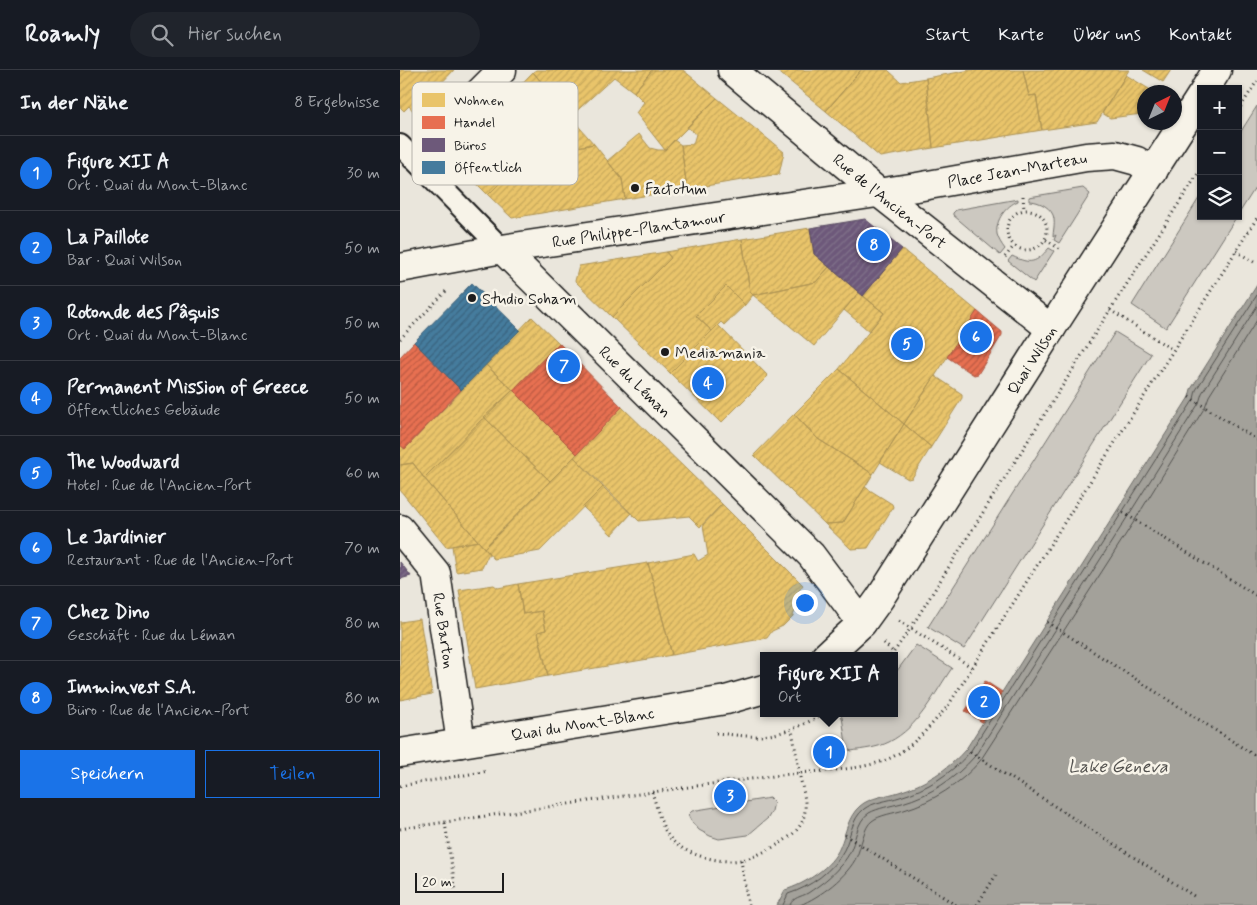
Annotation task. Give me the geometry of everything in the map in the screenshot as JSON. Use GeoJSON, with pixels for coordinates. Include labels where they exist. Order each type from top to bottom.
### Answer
{"type":"FeatureCollection","features":[{"type":"Feature","properties":{"kind":"street"},"geometry":{"type":"LineString","coordinates":[[490,82],[502,70]]}},
{"type":"Feature","properties":{"kind":"street","name":"Rue de l'Ancien-Port"},"geometry":{"type":"LineString","coordinates":[[732,70],[878,192],[1051,329]]}},
{"type":"Feature","properties":{"kind":"street"},"geometry":{"type":"LineString","coordinates":[[1208,85],[1217,70]]}},
{"type":"Feature","properties":{"kind":"street","name":"Quai Wilson"},"geometry":{"type":"LineString","coordinates":[[862,623],[1197,102]]}},
{"type":"Feature","properties":{"kind":"street","name":"Place Jean-Marteau"},"geometry":{"type":"LineString","coordinates":[[878,192],[917,187],[1086,156],[1115,155],[1137,161],[1153,172]]}},
{"type":"Feature","properties":{"kind":"street","name":"Rue du Léman"},"geometry":{"type":"LineString","coordinates":[[439,185],[811,555],[862,623]]}},
{"type":"Feature","properties":{"kind":"street","name":"Rue Philippe-Plantamour"},"geometry":{"type":"LineString","coordinates":[[400,268],[502,249],[878,192]]}},
{"type":"Feature","properties":{"kind":"street","name":"Rue Barton"},"geometry":{"type":"LineString","coordinates":[[400,529],[436,572],[461,743]]}},
{"type":"Feature","properties":{"kind":"street"},"geometry":{"type":"LineString","coordinates":[[830,652],[862,623]]}},
{"type":"Feature","properties":{"kind":"street","name":"Quai du Mont-Blanc"},"geometry":{"type":"LineString","coordinates":[[400,753],[726,700],[760,690]]}},
{"type":"Feature","properties":{"kind":"path"},"geometry":{"type":"LineString","coordinates":[[1242,105],[1257,81]]}},
{"type":"Feature","properties":{"kind":"path"},"geometry":{"type":"LineString","coordinates":[[894,652],[1197,175]]}},
{"type":"Feature","properties":{"kind":"path"},"geometry":{"type":"LineString","coordinates":[[1022,193],[1024,210]]}},
{"type":"Feature","properties":{"kind":"path"},"geometry":{"type":"LineString","coordinates":[[1024,210],[1033,210],[1041,214],[1046,222],[1048,231],[1046,240],[1032,250],[1022,250],[1014,246],[1008,239],[1006,229],[1009,220],[1015,213],[1024,210]]}},
{"type":"Feature","properties":{"kind":"path"},"geometry":{"type":"LineString","coordinates":[[400,830],[563,804],[799,773],[854,768],[887,759],[904,750],[915,742],[948,706],[1257,218]]}},
{"type":"Feature","properties":{"kind":"path"},"geometry":{"type":"LineString","coordinates":[[1046,240],[1060,249]]}},
{"type":"Feature","properties":{"kind":"path"},"geometry":{"type":"LineString","coordinates":[[1002,262],[1014,246]]}},
{"type":"Feature","properties":{"kind":"path"},"geometry":{"type":"LineString","coordinates":[[1236,251],[1257,264]]}},
{"type":"Feature","properties":{"kind":"path"},"geometry":{"type":"LineString","coordinates":[[400,338],[450,287]]}},
{"type":"Feature","properties":{"kind":"path"},"geometry":{"type":"LineString","coordinates":[[1110,310],[1173,350]]}},
{"type":"Feature","properties":{"kind":"path"},"geometry":{"type":"LineString","coordinates":[[1190,396],[1257,440]]}},
{"type":"Feature","properties":{"kind":"path"},"geometry":{"type":"LineString","coordinates":[[1119,510],[1257,596]]}},
{"type":"Feature","properties":{"kind":"path"},"geometry":{"type":"LineString","coordinates":[[896,620],[973,668]]}},
{"type":"Feature","properties":{"kind":"path"},"geometry":{"type":"LineString","coordinates":[[1047,622],[1257,757]]}},
{"type":"Feature","properties":{"kind":"path"},"geometry":{"type":"LineString","coordinates":[[708,733],[759,736],[777,734],[816,717]]}},
{"type":"Feature","properties":{"kind":"path"},"geometry":{"type":"LineString","coordinates":[[652,792],[664,828],[673,842],[693,853],[722,861],[741,860],[768,851],[792,834],[800,825],[804,815],[805,806],[792,729]]}},
{"type":"Feature","properties":{"kind":"path"},"geometry":{"type":"LineString","coordinates":[[966,749],[1197,898]]}},
{"type":"Feature","properties":{"kind":"path"},"geometry":{"type":"LineString","coordinates":[[400,786],[494,770]]}},
{"type":"Feature","properties":{"kind":"path"},"geometry":{"type":"LineString","coordinates":[[445,822],[456,892]]}},
{"type":"Feature","properties":{"kind":"path"},"geometry":{"type":"LineString","coordinates":[[844,835],[956,905]]}},
{"type":"Feature","properties":{"kind":"path"},"geometry":{"type":"LineString","coordinates":[[741,860],[748,905]]}},
{"type":"Feature","properties":{"kind":"path"},"geometry":{"type":"LineString","coordinates":[[977,905],[996,875]]}},
{"type":"Feature","properties":{"kind":"shaded area"},"geometry":{"type":"Polygon","coordinates":[[[1257,106],[1257,185],[1242,209],[1242,130],[1257,106]]]}},
{"type":"Feature","properties":{"kind":"shaded area"},"geometry":{"type":"Polygon","coordinates":[[[1083,188],[1090,194],[1059,243],[1054,240],[1056,235],[1053,237],[1053,215],[1048,208],[1037,202],[1029,201],[1029,197],[1083,188]]]}},
{"type":"Feature","properties":{"kind":"shaded area"},"geometry":{"type":"Polygon","coordinates":[[[1018,199],[1002,214],[998,224],[998,236],[1005,249],[1000,255],[953,215],[956,210],[1018,199]]]}},
{"type":"Feature","properties":{"kind":"shaded area"},"geometry":{"type":"Polygon","coordinates":[[[1197,201],[1197,220],[1234,220],[1166,328],[1132,305],[1197,201]]]}},
{"type":"Feature","properties":{"kind":"shaded area"},"geometry":{"type":"Polygon","coordinates":[[[1049,248],[1054,251],[1034,282],[1008,261],[1012,256],[1024,261],[1033,261],[1049,248]]]}},
{"type":"Feature","properties":{"kind":"shaded area"},"geometry":{"type":"Polygon","coordinates":[[[1115,332],[1151,354],[964,649],[928,627],[1115,332]]]}},
{"type":"Feature","properties":{"kind":"shaded area"},"geometry":{"type":"Polygon","coordinates":[[[916,645],[952,668],[925,709],[900,736],[880,746],[847,750],[842,717],[898,717],[898,670],[916,645]]]}},
{"type":"Feature","properties":{"kind":"shaded area"},"geometry":{"type":"Polygon","coordinates":[[[770,798],[774,802],[768,818],[748,835],[719,839],[710,836],[699,830],[688,815],[692,811],[770,798]]]}},
{"type":"Feature","properties":{"kind":"water","name":"Lake Geneva"},"geometry":{"type":"Polygon","coordinates":[[[1257,285],[1257,905],[777,905],[785,890],[801,884],[817,874],[831,861],[840,847],[850,820],[860,806],[874,799],[909,789],[927,780],[944,770],[966,749],[1189,397],[1191,389],[1257,285]]]}},
{"type":"Feature","properties":{"kind":"building: Wohnen"},"geometry":{"type":"Polygon","coordinates":[[[400,70],[454,70],[443,82],[412,82],[412,110],[409,106],[404,111],[400,107],[400,70]]]}},
{"type":"Feature","properties":{"kind":"building: Wohnen"},"geometry":{"type":"Polygon","coordinates":[[[536,70],[652,70],[634,92],[614,77],[578,110],[578,82],[541,82],[533,72],[536,70]]]}},
{"type":"Feature","properties":{"kind":"building: Wohnen"},"geometry":{"type":"Polygon","coordinates":[[[652,70],[683,70],[717,98],[665,150],[636,113],[644,102],[634,92],[652,70]]]}},
{"type":"Feature","properties":{"kind":"building: Wohnen"},"geometry":{"type":"Polygon","coordinates":[[[776,70],[861,70],[826,111],[776,70]]]}},
{"type":"Feature","properties":{"kind":"building: Wohnen"},"geometry":{"type":"Polygon","coordinates":[[[861,70],[888,70],[901,82],[926,78],[933,148],[880,157],[826,111],[861,70]]]}},
{"type":"Feature","properties":{"kind":"building: Wohnen"},"geometry":{"type":"Polygon","coordinates":[[[971,70],[1023,70],[1029,96],[1036,95],[1042,130],[933,148],[926,78],[971,70]]]}},
{"type":"Feature","properties":{"kind":"building: Wohnen"},"geometry":{"type":"Polygon","coordinates":[[[1023,70],[1129,70],[1097,122],[1042,130],[1036,95],[1029,96],[1023,70]]]}},
{"type":"Feature","properties":{"kind":"building: Wohnen"},"geometry":{"type":"Polygon","coordinates":[[[1143,70],[1171,70],[1163,82],[1143,70]]]}},
{"type":"Feature","properties":{"kind":"building: Wohnen"},"geometry":{"type":"Polygon","coordinates":[[[533,72],[541,82],[523,82],[533,72]]]}},
{"type":"Feature","properties":{"kind":"building: Wohnen"},"geometry":{"type":"Polygon","coordinates":[[[1126,75],[1142,85],[1137,85],[1137,115],[1110,118],[1102,113],[1126,75]]]}},
{"type":"Feature","properties":{"kind":"building: Wohnen"},"geometry":{"type":"Polygon","coordinates":[[[717,98],[784,152],[779,174],[687,189],[681,145],[693,144],[696,134],[687,127],[717,98]]]}},
{"type":"Feature","properties":{"kind":"building: Wohnen"},"geometry":{"type":"Polygon","coordinates":[[[578,126],[594,144],[578,147],[578,126]]]}},
{"type":"Feature","properties":{"kind":"building: Wohnen"},"geometry":{"type":"Polygon","coordinates":[[[639,134],[650,148],[665,150],[674,140],[681,145],[687,189],[625,199],[622,179],[607,161],[639,134]]]}},
{"type":"Feature","properties":{"kind":"building: Wohnen"},"geometry":{"type":"Polygon","coordinates":[[[594,144],[622,179],[625,199],[512,218],[488,195],[498,185],[578,185],[578,147],[594,144]]]}},
{"type":"Feature","properties":{"kind":"building: Wohnen"},"geometry":{"type":"Polygon","coordinates":[[[478,185],[498,185],[488,195],[478,185]]]}},
{"type":"Feature","properties":{"kind":"building: Wohnen"},"geometry":{"type":"Polygon","coordinates":[[[810,228],[814,254],[829,267],[816,282],[753,295],[750,292],[742,239],[810,228]]]}},
{"type":"Feature","properties":{"kind":"building: Wohnen"},"geometry":{"type":"Polygon","coordinates":[[[742,239],[750,292],[753,295],[745,305],[726,286],[696,316],[712,331],[670,373],[612,317],[671,258],[666,252],[742,239]]]}},
{"type":"Feature","properties":{"kind":"building: Wohnen"},"geometry":{"type":"Polygon","coordinates":[[[902,249],[977,311],[904,424],[839,369],[884,313],[863,296],[902,249]]]}},
{"type":"Feature","properties":{"kind":"building: Wohnen"},"geometry":{"type":"Polygon","coordinates":[[[666,252],[671,258],[612,317],[575,281],[579,266],[666,252]]]}},
{"type":"Feature","properties":{"kind":"building: Wohnen"},"geometry":{"type":"Polygon","coordinates":[[[829,267],[859,292],[814,346],[753,295],[816,282],[829,267]]]}},
{"type":"Feature","properties":{"kind":"building: Wohnen"},"geometry":{"type":"Polygon","coordinates":[[[726,286],[745,305],[724,325],[721,322],[712,331],[696,316],[726,286]]]}},
{"type":"Feature","properties":{"kind":"building: Wohnen"},"geometry":{"type":"Polygon","coordinates":[[[859,292],[884,313],[869,331],[844,310],[859,292]]]}},
{"type":"Feature","properties":{"kind":"building: Wohnen"},"geometry":{"type":"Polygon","coordinates":[[[532,317],[559,343],[513,390],[486,365],[532,317]]]}},
{"type":"Feature","properties":{"kind":"building: Wohnen"},"geometry":{"type":"Polygon","coordinates":[[[718,325],[768,376],[721,423],[670,373],[718,325]]]}},
{"type":"Feature","properties":{"kind":"building: Wohnen"},"geometry":{"type":"Polygon","coordinates":[[[486,365],[513,390],[424,478],[413,463],[400,465],[400,445],[405,449],[486,365]]]}},
{"type":"Feature","properties":{"kind":"building: Wohnen"},"geometry":{"type":"Polygon","coordinates":[[[839,369],[904,424],[873,474],[818,439],[794,414],[839,369]]]}},
{"type":"Feature","properties":{"kind":"building: Wohnen"},"geometry":{"type":"Polygon","coordinates":[[[935,376],[962,394],[962,398],[931,447],[904,424],[935,376]]]}},
{"type":"Feature","properties":{"kind":"building: Wohnen"},"geometry":{"type":"Polygon","coordinates":[[[513,390],[577,454],[550,481],[484,417],[513,390]]]}},
{"type":"Feature","properties":{"kind":"building: Wohnen"},"geometry":{"type":"Polygon","coordinates":[[[622,407],[722,504],[700,527],[689,516],[639,521],[574,457],[622,407]]]}},
{"type":"Feature","properties":{"kind":"building: Wohnen"},"geometry":{"type":"Polygon","coordinates":[[[794,414],[818,439],[873,474],[843,523],[825,524],[754,455],[794,414]]]}},
{"type":"Feature","properties":{"kind":"building: Wohnen"},"geometry":{"type":"Polygon","coordinates":[[[484,417],[550,481],[484,548],[424,478],[484,417]]]}},
{"type":"Feature","properties":{"kind":"building: Wohnen"},"geometry":{"type":"Polygon","coordinates":[[[904,424],[931,447],[912,478],[908,479],[880,462],[904,424]]]}},
{"type":"Feature","properties":{"kind":"building: Wohnen"},"geometry":{"type":"Polygon","coordinates":[[[574,457],[603,487],[540,551],[494,559],[484,548],[574,457]]]}},
{"type":"Feature","properties":{"kind":"building: Wohnen"},"geometry":{"type":"Polygon","coordinates":[[[413,463],[478,541],[446,547],[400,490],[400,465],[413,463]]]}},
{"type":"Feature","properties":{"kind":"building: Wohnen"},"geometry":{"type":"Polygon","coordinates":[[[603,487],[631,514],[612,535],[583,507],[603,487]]]}},
{"type":"Feature","properties":{"kind":"building: Wohnen"},"geometry":{"type":"Polygon","coordinates":[[[865,487],[892,504],[893,507],[868,548],[851,549],[825,524],[843,523],[865,487]]]}},
{"type":"Feature","properties":{"kind":"building: Wohnen"},"geometry":{"type":"Polygon","coordinates":[[[722,504],[803,585],[797,593],[798,603],[793,616],[783,626],[772,631],[767,638],[672,655],[648,563],[694,554],[698,561],[708,555],[703,525],[722,504]]]}},
{"type":"Feature","properties":{"kind":"building: Wohnen"},"geometry":{"type":"Polygon","coordinates":[[[478,541],[489,553],[482,568],[456,572],[452,546],[478,541]]]}},
{"type":"Feature","properties":{"kind":"building: Wohnen"},"geometry":{"type":"Polygon","coordinates":[[[648,563],[672,655],[548,676],[538,632],[546,630],[542,611],[523,614],[518,584],[648,563]]]}},
{"type":"Feature","properties":{"kind":"building: Wohnen"},"geometry":{"type":"Polygon","coordinates":[[[518,584],[523,614],[542,611],[546,630],[538,632],[548,676],[475,689],[459,590],[494,585],[498,588],[518,584]]]}},
{"type":"Feature","properties":{"kind":"building: Wohnen"},"geometry":{"type":"Polygon","coordinates":[[[420,619],[432,694],[400,700],[400,622],[420,619]]]}},
{"type":"Feature","properties":{"kind":"building: Handel"},"geometry":{"type":"Polygon","coordinates":[[[977,311],[1002,332],[1002,335],[978,374],[974,375],[947,357],[977,311]]]}},
{"type":"Feature","properties":{"kind":"building: Handel"},"geometry":{"type":"Polygon","coordinates":[[[414,342],[461,390],[405,449],[400,445],[400,357],[414,342]]]}},
{"type":"Feature","properties":{"kind":"building: Handel"},"geometry":{"type":"Polygon","coordinates":[[[559,343],[622,407],[577,454],[513,390],[559,343]]]}},
{"type":"Feature","properties":{"kind":"building: Handel"},"geometry":{"type":"Polygon","coordinates":[[[985,681],[1002,692],[982,722],[965,711],[985,681]]]}},
{"type":"Feature","properties":{"kind":"building: Büros"},"geometry":{"type":"Polygon","coordinates":[[[865,219],[902,249],[863,296],[814,254],[810,228],[865,219]]]}},
{"type":"Feature","properties":{"kind":"building: Büros"},"geometry":{"type":"Polygon","coordinates":[[[400,562],[411,576],[400,579],[400,562]]]}},
{"type":"Feature","properties":{"kind":"building: Öffentlich"},"geometry":{"type":"Polygon","coordinates":[[[472,283],[520,330],[461,390],[414,342],[472,283]]]}},
{"type":"Feature","properties":{"kind":"place","name":"Factotum"},"geometry":{"type":"Point","coordinates":[635,188]}},
{"type":"Feature","properties":{"kind":"place","name":"Imminvest S.A."},"geometry":{"type":"Point","coordinates":[874,245]}},
{"type":"Feature","properties":{"kind":"place","name":"Studio Soham"},"geometry":{"type":"Point","coordinates":[472,298]}},
{"type":"Feature","properties":{"kind":"place","name":"Le Jardinier"},"geometry":{"type":"Point","coordinates":[976,337]}},
{"type":"Feature","properties":{"kind":"place","name":"The Woodward"},"geometry":{"type":"Point","coordinates":[907,344]}},
{"type":"Feature","properties":{"kind":"place","name":"Mediamania"},"geometry":{"type":"Point","coordinates":[665,352]}},
{"type":"Feature","properties":{"kind":"place","name":"Chez Dino"},"geometry":{"type":"Point","coordinates":[564,366]}},
{"type":"Feature","properties":{"kind":"place","name":"Permanent Mission of Greece"},"geometry":{"type":"Point","coordinates":[708,383]}},
{"type":"Feature","properties":{"kind":"place","name":"La Paillote"},"geometry":{"type":"Point","coordinates":[984,702]}},
{"type":"Feature","properties":{"kind":"place","name":"Figure XII A"},"geometry":{"type":"Point","coordinates":[829,752]}},
{"type":"Feature","properties":{"kind":"place","name":"Rotonde des Pâquis"},"geometry":{"type":"Point","coordinates":[730,796]}}]}
